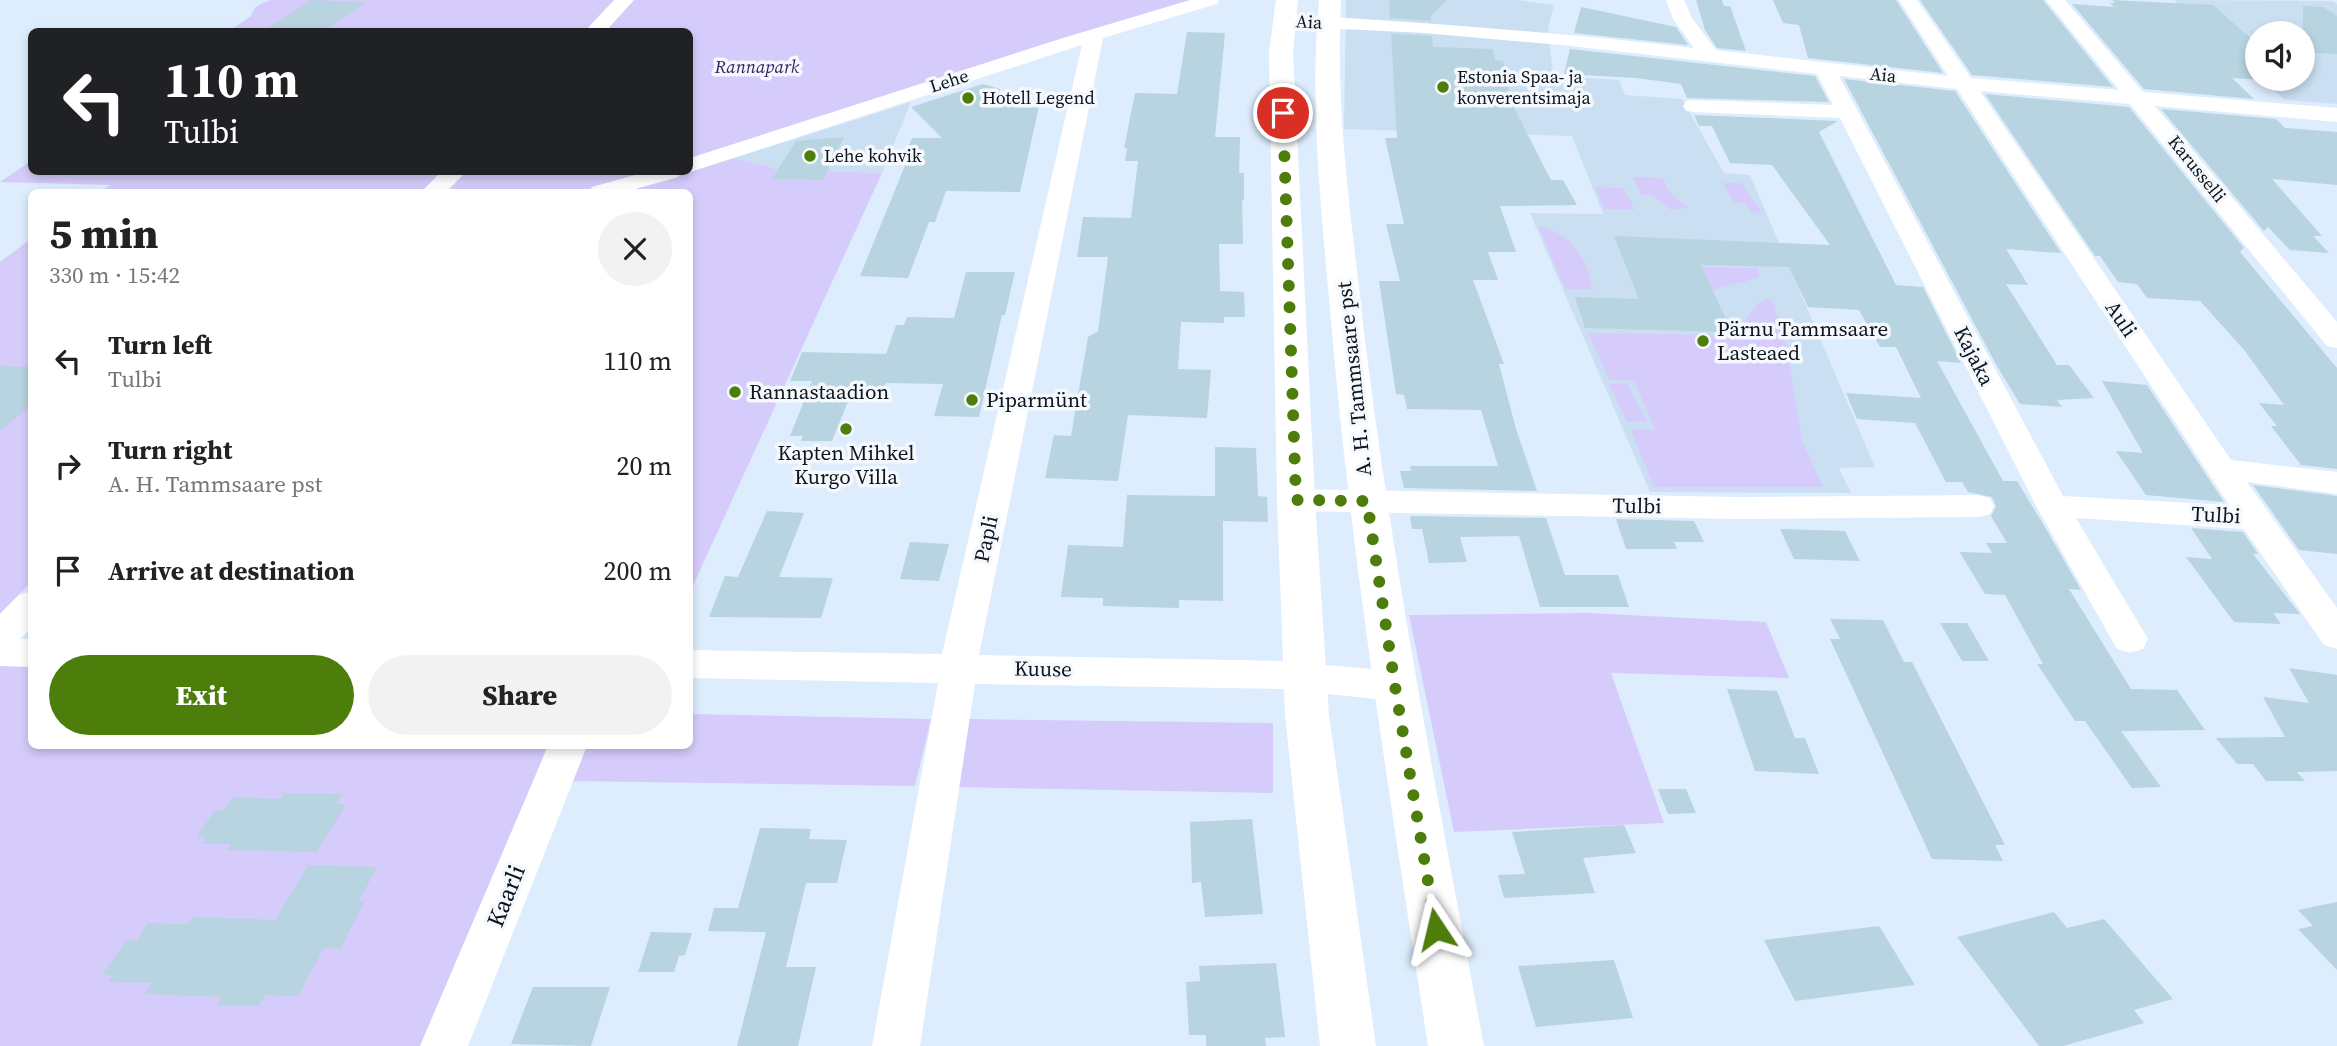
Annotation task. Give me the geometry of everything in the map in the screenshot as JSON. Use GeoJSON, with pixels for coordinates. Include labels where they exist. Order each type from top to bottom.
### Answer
{"type":"FeatureCollection","features":[{"type":"Feature","properties":{"kind":"street"},"geometry":{"type":"LineString","coordinates":[[597,28],[625,0]]}},
{"type":"Feature","properties":{"kind":"street","name":"Lehe"},"geometry":{"type":"LineString","coordinates":[[693,165],[1094,34],[1210,0]]}},
{"type":"Feature","properties":{"kind":"street"},"geometry":{"type":"LineString","coordinates":[[1675,0],[1683,19],[1709,55]]}},
{"type":"Feature","properties":{"kind":"street","name":"Auli"},"geometry":{"type":"LineString","coordinates":[[1909,0],[2254,517],[2337,635]]}},
{"type":"Feature","properties":{"kind":"street","name":"Karusselli"},"geometry":{"type":"LineString","coordinates":[[2055,0],[2139,98],[2337,341]]}},
{"type":"Feature","properties":{"kind":"street"},"geometry":{"type":"LineString","coordinates":[[1285,10],[1282,93],[1305,676],[1348,1046]]}},
{"type":"Feature","properties":{"kind":"street","name":"Aia"},"geometry":{"type":"LineString","coordinates":[[1285,10],[1329,11],[1424,28],[1562,39],[1966,84],[2337,115]]}},
{"type":"Feature","properties":{"kind":"street","name":"A. H. Tammsaare pst"},"geometry":{"type":"LineString","coordinates":[[1329,11],[1325,94],[1355,416],[1395,686],[1456,1046]]}},
{"type":"Feature","properties":{"kind":"street","name":"Papli"},"geometry":{"type":"LineString","coordinates":[[896,1046],[954,708],[958,667],[1094,34]]}},
{"type":"Feature","properties":{"kind":"street","name":"Kajaka"},"geometry":{"type":"LineString","coordinates":[[1825,69],[2052,506],[2130,639]]}},
{"type":"Feature","properties":{"kind":"street"},"geometry":{"type":"LineString","coordinates":[[1282,93],[1325,94]]}},
{"type":"Feature","properties":{"kind":"street"},"geometry":{"type":"LineString","coordinates":[[1694,106],[1847,112]]}},
{"type":"Feature","properties":{"kind":"street"},"geometry":{"type":"LineString","coordinates":[[436,189],[451,175]]}},
{"type":"Feature","properties":{"kind":"street"},"geometry":{"type":"LineString","coordinates":[[611,189],[660,175]]}},
{"type":"Feature","properties":{"kind":"street"},"geometry":{"type":"LineString","coordinates":[[2223,469],[2337,482]]}},
{"type":"Feature","properties":{"kind":"street","name":"Tulbi"},"geometry":{"type":"LineString","coordinates":[[1296,500],[1738,508],[1978,506]]}},
{"type":"Feature","properties":{"kind":"street","name":"Tulbi"},"geometry":{"type":"LineString","coordinates":[[2052,506],[2254,517]]}},
{"type":"Feature","properties":{"kind":"street"},"geometry":{"type":"LineString","coordinates":[[0,636],[28,608]]}},
{"type":"Feature","properties":{"kind":"street"},"geometry":{"type":"LineString","coordinates":[[0,652],[28,653]]}},
{"type":"Feature","properties":{"kind":"street","name":"Kuuse"},"geometry":{"type":"LineString","coordinates":[[693,664],[958,667],[1305,676],[1395,686]]}},
{"type":"Feature","properties":{"kind":"street","name":"Kaarli"},"geometry":{"type":"LineString","coordinates":[[444,1046],[567,749]]}},
{"type":"Feature","properties":{"kind":"shaded area","name":"Pärnu Tammsaare Lasteaed"},"geometry":{"type":"Polygon","coordinates":[[[1346,0],[1517,0],[1554,5],[1548,28],[1553,76],[1619,80],[1625,95],[1682,99],[1724,173],[1750,175],[1875,467],[1839,468],[1851,493],[1650,492],[1530,213],[1603,214],[1572,136],[1344,129],[1346,0]]]}},
{"type":"Feature","properties":{"kind":"shaded area"},"geometry":{"type":"Polygon","coordinates":[[[2174,0],[2332,1],[2337,4],[2337,104],[2285,100],[2274,91],[2315,91],[2315,21],[2245,21],[2245,65],[2174,0]]]}},
{"type":"Feature","properties":{"kind":"shaded area"},"geometry":{"type":"Polygon","coordinates":[[[911,102],[882,173],[827,171],[823,180],[772,179],[777,169],[734,158],[911,102]]]}},
{"type":"Feature","properties":{"kind":"green space","name":"Rannapark"},"geometry":{"type":"Polygon","coordinates":[[[271,0],[1197,0],[693,158],[693,28],[234,28],[251,16],[258,5],[271,0]]]}},
{"type":"Feature","properties":{"kind":"green space","name":"Rannastaadion"},"geometry":{"type":"Polygon","coordinates":[[[734,158],[778,169],[773,179],[823,180],[827,171],[882,173],[693,585],[693,189],[634,189],[679,175],[693,175],[693,171],[734,158]]]}},
{"type":"Feature","properties":{"kind":"green space"},"geometry":{"type":"Polygon","coordinates":[[[28,163],[28,175],[642,175],[596,189],[104,189],[110,185],[0,182],[28,163]]]}},
{"type":"Feature","properties":{"kind":"green space"},"geometry":{"type":"Polygon","coordinates":[[[1633,177],[1663,178],[1669,192],[1688,208],[1671,210],[1653,196],[1641,195],[1633,177]]]}},
{"type":"Feature","properties":{"kind":"green space"},"geometry":{"type":"Polygon","coordinates":[[[1723,183],[1741,183],[1762,212],[1752,213],[1745,203],[1733,202],[1723,183]]]}},
{"type":"Feature","properties":{"kind":"green space"},"geometry":{"type":"Polygon","coordinates":[[[1595,187],[1624,188],[1635,210],[1604,209],[1595,187]]]}},
{"type":"Feature","properties":{"kind":"green space"},"geometry":{"type":"Polygon","coordinates":[[[1538,226],[1560,234],[1576,248],[1593,289],[1565,289],[1538,226]]]}},
{"type":"Feature","properties":{"kind":"green space"},"geometry":{"type":"Polygon","coordinates":[[[28,241],[28,585],[0,614],[0,262],[28,241]]]}},
{"type":"Feature","properties":{"kind":"green space"},"geometry":{"type":"Polygon","coordinates":[[[1684,267],[1758,268],[1759,276],[1710,293],[1684,267]]]}},
{"type":"Feature","properties":{"kind":"green space"},"geometry":{"type":"Polygon","coordinates":[[[1768,298],[1774,303],[1782,322],[1802,441],[1823,487],[1654,487],[1631,430],[1655,429],[1634,381],[1609,380],[1588,333],[1738,335],[1754,309],[1768,298]]]}},
{"type":"Feature","properties":{"kind":"green space"},"geometry":{"type":"Polygon","coordinates":[[[1627,383],[1647,422],[1627,422],[1609,384],[1627,383]]]}},
{"type":"Feature","properties":{"kind":"green space"},"geometry":{"type":"Polygon","coordinates":[[[1588,613],[1766,622],[1789,678],[1611,673],[1664,823],[1454,832],[1409,615],[1588,613]]]}},
{"type":"Feature","properties":{"kind":"green space"},"geometry":{"type":"Polygon","coordinates":[[[28,661],[28,749],[546,749],[516,831],[426,1046],[0,1046],[0,664],[28,661]]]}},
{"type":"Feature","properties":{"kind":"green space"},"geometry":{"type":"Polygon","coordinates":[[[693,714],[931,719],[915,786],[569,781],[584,749],[693,749],[693,714]]]}},
{"type":"Feature","properties":{"kind":"green space"},"geometry":{"type":"Polygon","coordinates":[[[968,719],[1273,723],[1273,793],[956,787],[968,719]]]}},
{"type":"Feature","properties":{"kind":"building"},"geometry":{"type":"Polygon","coordinates":[[[311,0],[365,2],[329,28],[268,28],[311,0]]]}},
{"type":"Feature","properties":{"kind":"building"},"geometry":{"type":"Polygon","coordinates":[[[1389,0],[1447,0],[1431,16],[1431,21],[1390,18],[1389,0]]]}},
{"type":"Feature","properties":{"kind":"building"},"geometry":{"type":"Polygon","coordinates":[[[1696,0],[1722,0],[1724,6],[1730,6],[1746,51],[1717,48],[1705,30],[1696,0]]]}},
{"type":"Feature","properties":{"kind":"building"},"geometry":{"type":"Polygon","coordinates":[[[1773,0],[1896,0],[1943,73],[1808,58],[1799,25],[1783,23],[1773,0]]]}},
{"type":"Feature","properties":{"kind":"building"},"geometry":{"type":"Polygon","coordinates":[[[1920,0],[2043,0],[2113,87],[1972,75],[1920,0]]]}},
{"type":"Feature","properties":{"kind":"building"},"geometry":{"type":"Polygon","coordinates":[[[2112,0],[2213,5],[2245,33],[2245,79],[2232,78],[2254,99],[2144,89],[2072,4],[2114,7],[2110,3],[2115,3],[2112,0]]]}},
{"type":"Feature","properties":{"kind":"building"},"geometry":{"type":"Polygon","coordinates":[[[2303,6],[2323,7],[2337,16],[2337,54],[2315,53],[2315,21],[2303,21],[2303,6]]]}},
{"type":"Feature","properties":{"kind":"building"},"geometry":{"type":"Polygon","coordinates":[[[1581,7],[1676,27],[1688,45],[1574,33],[1581,7]]]}},
{"type":"Feature","properties":{"kind":"building"},"geometry":{"type":"Polygon","coordinates":[[[1187,32],[1225,33],[1215,137],[1240,137],[1239,173],[1244,173],[1244,200],[1243,244],[1219,244],[1220,291],[1244,292],[1245,317],[1224,317],[1224,323],[1181,322],[1178,369],[1211,370],[1207,418],[1128,415],[1118,481],[1045,478],[1054,435],[1071,436],[1088,337],[1098,331],[1108,257],[1077,257],[1083,217],[1131,218],[1138,161],[1125,161],[1127,148],[1124,148],[1135,93],[1177,94],[1187,32]]]}},
{"type":"Feature","properties":{"kind":"building"},"geometry":{"type":"Polygon","coordinates":[[[1391,34],[1432,36],[1433,47],[1493,49],[1495,60],[1503,61],[1512,104],[1551,180],[1563,180],[1577,205],[1500,206],[1516,252],[1488,252],[1498,280],[1473,280],[1504,364],[1499,364],[1516,429],[1537,491],[1404,488],[1400,471],[1411,471],[1410,466],[1498,466],[1481,410],[1407,409],[1404,395],[1396,394],[1379,281],[1400,281],[1386,224],[1404,224],[1385,138],[1397,138],[1391,34]]]}},
{"type":"Feature","properties":{"kind":"building"},"geometry":{"type":"Polygon","coordinates":[[[1570,49],[1815,76],[1829,102],[1687,98],[1681,84],[1636,78],[1564,74],[1570,49]]]}},
{"type":"Feature","properties":{"kind":"building"},"geometry":{"type":"Polygon","coordinates":[[[1844,79],[1955,91],[2061,253],[2006,249],[2028,285],[2006,284],[2057,365],[2069,365],[2094,398],[2057,400],[2062,407],[2020,404],[1997,366],[1844,79]]]}},
{"type":"Feature","properties":{"kind":"building"},"geometry":{"type":"Polygon","coordinates":[[[983,84],[1000,89],[997,101],[1040,102],[1020,192],[946,191],[935,222],[929,222],[908,278],[860,276],[906,163],[902,163],[912,138],[942,138],[911,107],[983,84]]]}},
{"type":"Feature","properties":{"kind":"building"},"geometry":{"type":"Polygon","coordinates":[[[1985,94],[2129,107],[2244,248],[2240,252],[2337,368],[2337,469],[2301,465],[2271,426],[2277,426],[2259,403],[2284,405],[2245,351],[2200,301],[2147,298],[2137,284],[2118,282],[2100,256],[2095,256],[1985,94]]]}},
{"type":"Feature","properties":{"kind":"building"},"geometry":{"type":"Polygon","coordinates":[[[2161,109],[2276,119],[2285,128],[2337,132],[2337,185],[2272,179],[2322,236],[2313,236],[2329,253],[2290,250],[2268,227],[2264,231],[2161,109]]]}},
{"type":"Feature","properties":{"kind":"building"},"geometry":{"type":"Polygon","coordinates":[[[1694,115],[1838,121],[1819,132],[1896,285],[1923,287],[1961,363],[1937,361],[2003,481],[2017,481],[2081,590],[2069,589],[2131,689],[2177,690],[2205,730],[2121,731],[2161,787],[2132,788],[2085,721],[2075,721],[2037,664],[2043,664],[2005,595],[1985,594],[1962,556],[1960,552],[1992,553],[1986,543],[2007,543],[1991,516],[1996,507],[1992,497],[1968,492],[1962,482],[1946,482],[1915,423],[1857,419],[1846,393],[1921,398],[1896,347],[1880,347],[1859,310],[1808,307],[1789,267],[1701,265],[1732,332],[1585,328],[1575,297],[1639,299],[1614,236],[1830,245],[1772,165],[1730,163],[1712,126],[1699,126],[1694,115]]]}},
{"type":"Feature","properties":{"kind":"building","name":"Lehe kohvik"},"geometry":{"type":"Polygon","coordinates":[[[844,137],[823,180],[772,179],[796,141],[844,137]]]}},
{"type":"Feature","properties":{"kind":"building"},"geometry":{"type":"Polygon","coordinates":[[[966,272],[1015,272],[1005,315],[1002,315],[979,417],[934,416],[943,384],[886,383],[882,394],[855,384],[832,441],[801,441],[803,436],[790,436],[812,381],[790,381],[802,352],[886,354],[896,325],[904,325],[907,317],[954,318],[966,272]]]}},
{"type":"Feature","properties":{"kind":"building"},"geometry":{"type":"Polygon","coordinates":[[[0,366],[28,367],[28,407],[0,431],[0,366]]]}},
{"type":"Feature","properties":{"kind":"building"},"geometry":{"type":"Polygon","coordinates":[[[2102,381],[2147,385],[2224,502],[2146,495],[2116,451],[2143,453],[2102,381]]]}},
{"type":"Feature","properties":{"kind":"building"},"geometry":{"type":"Polygon","coordinates":[[[1215,447],[1256,448],[1258,496],[1267,497],[1268,522],[1223,521],[1223,601],[1179,600],[1179,608],[1103,606],[1103,598],[1061,597],[1068,545],[1123,547],[1127,495],[1215,496],[1215,447]]]}},
{"type":"Feature","properties":{"kind":"building"},"geometry":{"type":"Polygon","coordinates":[[[2253,485],[2337,496],[2337,554],[2299,550],[2253,485]]]}},
{"type":"Feature","properties":{"kind":"building"},"geometry":{"type":"Polygon","coordinates":[[[767,511],[804,513],[779,577],[833,578],[821,618],[709,617],[725,576],[738,577],[767,511]]]}},
{"type":"Feature","properties":{"kind":"building"},"geometry":{"type":"Polygon","coordinates":[[[1410,516],[1546,518],[1565,575],[1618,575],[1629,607],[1540,607],[1519,536],[1460,537],[1467,562],[1429,563],[1422,529],[1412,529],[1410,516]]]}},
{"type":"Feature","properties":{"kind":"building"},"geometry":{"type":"Polygon","coordinates":[[[1616,519],[1694,521],[1704,542],[1674,542],[1677,549],[1626,549],[1616,519]]]}},
{"type":"Feature","properties":{"kind":"building"},"geometry":{"type":"Polygon","coordinates":[[[2191,528],[2243,532],[2258,554],[2253,554],[2300,614],[2273,613],[2281,624],[2234,622],[2186,557],[2212,559],[2191,528]]]}},
{"type":"Feature","properties":{"kind":"building"},"geometry":{"type":"Polygon","coordinates":[[[1780,529],[1845,531],[1860,561],[1794,559],[1780,529]]]}},
{"type":"Feature","properties":{"kind":"building"},"geometry":{"type":"Polygon","coordinates":[[[910,542],[949,544],[939,581],[900,579],[910,542]]]}},
{"type":"Feature","properties":{"kind":"building"},"geometry":{"type":"Polygon","coordinates":[[[1830,619],[1883,620],[1904,662],[1912,662],[2005,845],[1995,845],[2003,861],[1932,859],[1830,639],[1840,639],[1830,619]]]}},
{"type":"Feature","properties":{"kind":"building"},"geometry":{"type":"Polygon","coordinates":[[[1940,623],[1967,623],[1989,661],[1962,661],[1940,623]]]}},
{"type":"Feature","properties":{"kind":"building"},"geometry":{"type":"Polygon","coordinates":[[[2289,668],[2337,675],[2337,771],[2297,772],[2305,781],[2266,781],[2253,764],[2237,764],[2216,738],[2285,737],[2263,697],[2309,703],[2289,668]]]}},
{"type":"Feature","properties":{"kind":"building"},"geometry":{"type":"Polygon","coordinates":[[[1727,689],[1777,691],[1795,738],[1805,738],[1819,774],[1755,771],[1727,689]]]}},
{"type":"Feature","properties":{"kind":"building"},"geometry":{"type":"Polygon","coordinates":[[[1658,789],[1686,789],[1696,813],[1668,814],[1658,789]]]}},
{"type":"Feature","properties":{"kind":"building"},"geometry":{"type":"Polygon","coordinates":[[[284,793],[342,794],[336,804],[346,804],[317,852],[227,850],[231,844],[202,844],[206,837],[197,836],[215,810],[224,810],[233,797],[280,799],[284,793]]]}},
{"type":"Feature","properties":{"kind":"building"},"geometry":{"type":"Polygon","coordinates":[[[1252,819],[1263,914],[1205,917],[1201,882],[1192,883],[1190,822],[1252,819]]]}},
{"type":"Feature","properties":{"kind":"building"},"geometry":{"type":"Polygon","coordinates":[[[1624,825],[1636,853],[1583,858],[1595,893],[1504,898],[1498,875],[1525,874],[1512,832],[1624,825]]]}},
{"type":"Feature","properties":{"kind":"building"},"geometry":{"type":"Polygon","coordinates":[[[760,828],[811,829],[809,839],[847,840],[837,883],[806,883],[786,967],[816,967],[798,1046],[737,1046],[766,932],[708,931],[714,908],[738,908],[760,828]]]}},
{"type":"Feature","properties":{"kind":"building"},"geometry":{"type":"Polygon","coordinates":[[[308,865],[377,867],[359,901],[365,901],[340,949],[324,948],[298,996],[265,995],[259,1006],[217,1005],[222,997],[145,994],[152,983],[108,982],[113,976],[102,975],[126,940],[136,941],[148,923],[188,924],[192,917],[275,920],[308,865]]]}},
{"type":"Feature","properties":{"kind":"building"},"geometry":{"type":"Polygon","coordinates":[[[2337,902],[2337,970],[2298,929],[2313,926],[2298,910],[2337,902]]]}},
{"type":"Feature","properties":{"kind":"building"},"geometry":{"type":"Polygon","coordinates":[[[2054,912],[2067,928],[2104,919],[2173,999],[2134,1010],[2144,1023],[2063,1046],[2039,1046],[1957,937],[2054,912]]]}},
{"type":"Feature","properties":{"kind":"building"},"geometry":{"type":"Polygon","coordinates":[[[1879,926],[1915,985],[1795,1001],[1764,940],[1879,926]]]}},
{"type":"Feature","properties":{"kind":"building"},"geometry":{"type":"Polygon","coordinates":[[[651,932],[692,933],[685,955],[679,956],[674,972],[638,972],[651,932]]]}},
{"type":"Feature","properties":{"kind":"building"},"geometry":{"type":"Polygon","coordinates":[[[1614,960],[1633,1018],[1536,1027],[1518,966],[1614,960]]]}},
{"type":"Feature","properties":{"kind":"building"},"geometry":{"type":"Polygon","coordinates":[[[1276,963],[1285,1037],[1265,1038],[1266,1046],[1206,1046],[1206,1035],[1189,1035],[1186,982],[1200,981],[1199,966],[1276,963]]]}},
{"type":"Feature","properties":{"kind":"building"},"geometry":{"type":"Polygon","coordinates":[[[533,987],[610,987],[591,1046],[511,1044],[533,987]]]}},
{"type":"Feature","properties":{"kind":"place","name":"Estonia Spaa- ja konverentsimaja"},"geometry":{"type":"Point","coordinates":[1443,87]}},
{"type":"Feature","properties":{"kind":"place","name":"Hotell Legend"},"geometry":{"type":"Point","coordinates":[968,98]}},
{"type":"Feature","properties":{"kind":"place","name":"Lehe kohvik"},"geometry":{"type":"Point","coordinates":[810,156]}},
{"type":"Feature","properties":{"kind":"place","name":"Pärnu Tammsaare Lasteaed"},"geometry":{"type":"Point","coordinates":[1703,341]}},
{"type":"Feature","properties":{"kind":"place","name":"Rannastaadion"},"geometry":{"type":"Point","coordinates":[735,392]}},
{"type":"Feature","properties":{"kind":"place","name":"Piparmünt"},"geometry":{"type":"Point","coordinates":[972,400]}},
{"type":"Feature","properties":{"kind":"place","name":"Kapten Mihkel Kurgo Villa"},"geometry":{"type":"Point","coordinates":[846,429]}},
{"type":"Feature","properties":{"kind":"route"},"geometry":{"type":"LineString","coordinates":[[1283,113],[1296,500],[1367,501],[1436,929]]}}]}
